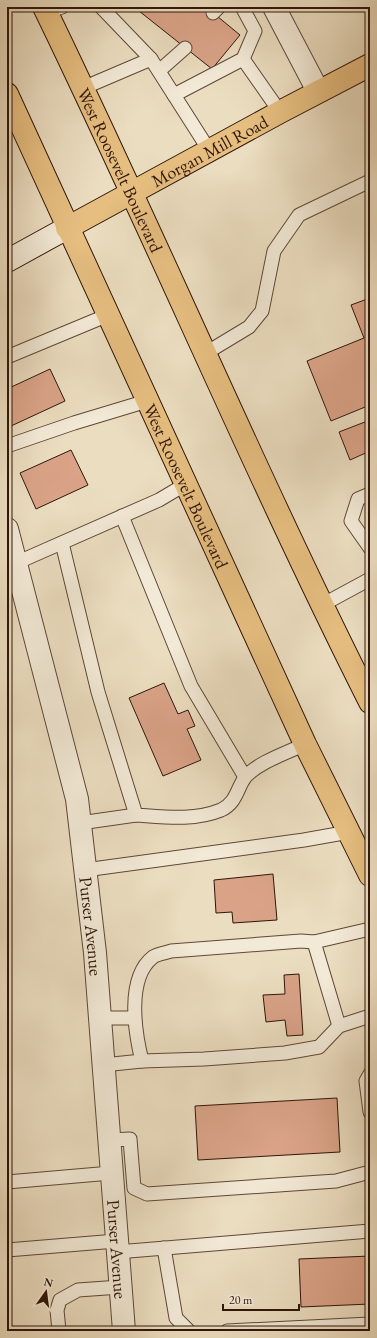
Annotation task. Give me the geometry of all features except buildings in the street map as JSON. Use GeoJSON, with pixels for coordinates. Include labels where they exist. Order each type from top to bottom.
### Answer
{"type":"FeatureCollection","features":[{"type":"Feature","properties":{"kind":"main road","name":"West Roosevelt Boulevard"},"geometry":{"type":"LineString","coordinates":[[51,9],[84,88],[322,605],[363,673],[370,702]]}},
{"type":"Feature","properties":{"kind":"main road","name":"Morgan Mill Road"},"geometry":{"type":"LineString","coordinates":[[67,228],[209,150],[370,65]]}},
{"type":"Feature","properties":{"kind":"main road","name":"West Roosevelt Boulevard"},"geometry":{"type":"LineString","coordinates":[[7,94],[67,228],[305,744],[370,875]]}},
{"type":"Feature","properties":{"kind":"street"},"geometry":{"type":"LineString","coordinates":[[274,7],[318,92]]}},
{"type":"Feature","properties":{"kind":"street","name":"Morgan Mill Road"},"geometry":{"type":"LineString","coordinates":[[7,261],[67,228]]}},
{"type":"Feature","properties":{"kind":"street","name":"Purser Avenue"},"geometry":{"type":"LineString","coordinates":[[7,529],[77,799],[95,953],[124,1331]]}},
{"type":"Feature","properties":{"kind":"lane"},"geometry":{"type":"LineString","coordinates":[[174,95],[243,59],[255,31],[242,7]]}},
{"type":"Feature","properties":{"kind":"lane"},"geometry":{"type":"LineString","coordinates":[[108,10],[151,59],[209,150]]}},
{"type":"Feature","properties":{"kind":"lane"},"geometry":{"type":"LineString","coordinates":[[159,71],[185,48]]}},
{"type":"Feature","properties":{"kind":"lane"},"geometry":{"type":"LineString","coordinates":[[84,88],[151,59]]}},
{"type":"Feature","properties":{"kind":"lane"},"geometry":{"type":"LineString","coordinates":[[243,59],[280,112]]}},
{"type":"Feature","properties":{"kind":"lane"},"geometry":{"type":"LineString","coordinates":[[206,353],[249,327],[262,311],[274,250],[299,215],[370,181]]}},
{"type":"Feature","properties":{"kind":"lane"},"geometry":{"type":"LineString","coordinates":[[7,357],[108,315]]}},
{"type":"Feature","properties":{"kind":"lane"},"geometry":{"type":"LineString","coordinates":[[7,445],[147,401]]}},
{"type":"Feature","properties":{"kind":"lane"},"geometry":{"type":"LineString","coordinates":[[16,563],[159,500],[186,484]]}},
{"type":"Feature","properties":{"kind":"lane"},"geometry":{"type":"LineString","coordinates":[[370,494],[358,498],[351,521],[370,548]]}},
{"type":"Feature","properties":{"kind":"lane"},"geometry":{"type":"LineString","coordinates":[[122,516],[191,686],[245,777]]}},
{"type":"Feature","properties":{"kind":"lane"},"geometry":{"type":"LineString","coordinates":[[62,543],[98,692],[136,814]]}},
{"type":"Feature","properties":{"kind":"lane"},"geometry":{"type":"LineString","coordinates":[[322,605],[370,579]]}},
{"type":"Feature","properties":{"kind":"lane"},"geometry":{"type":"LineString","coordinates":[[80,823],[136,814],[189,818],[222,810],[236,796],[245,777],[256,769],[305,744]]}},
{"type":"Feature","properties":{"kind":"lane"},"geometry":{"type":"LineString","coordinates":[[85,870],[304,840],[349,832]]}},
{"type":"Feature","properties":{"kind":"lane"},"geometry":{"type":"LineString","coordinates":[[142,1061],[134,1018],[136,992],[141,973],[154,957],[171,952],[301,941],[314,942],[370,929]]}},
{"type":"Feature","properties":{"kind":"lane"},"geometry":{"type":"LineString","coordinates":[[314,942],[339,1026]]}},
{"type":"Feature","properties":{"kind":"lane"},"geometry":{"type":"LineString","coordinates":[[103,1065],[142,1061],[211,1059],[285,1052],[319,1047],[339,1026],[370,1016]]}},
{"type":"Feature","properties":{"kind":"lane"},"geometry":{"type":"LineString","coordinates":[[100,1018],[134,1018]]}},
{"type":"Feature","properties":{"kind":"lane"},"geometry":{"type":"LineString","coordinates":[[368,1078],[370,1112]]}},
{"type":"Feature","properties":{"kind":"lane"},"geometry":{"type":"LineString","coordinates":[[109,1140],[130,1139],[134,1188],[147,1194],[336,1181],[370,1172]]}},
{"type":"Feature","properties":{"kind":"lane"},"geometry":{"type":"LineString","coordinates":[[7,1182],[111,1173]]}},
{"type":"Feature","properties":{"kind":"lane"},"geometry":{"type":"LineString","coordinates":[[7,1250],[117,1246],[164,1248],[370,1231]]}},
{"type":"Feature","properties":{"kind":"lane"},"geometry":{"type":"LineString","coordinates":[[164,1248],[176,1318],[189,1331]]}},
{"type":"Feature","properties":{"kind":"lane"},"geometry":{"type":"LineString","coordinates":[[59,1331],[57,1310],[60,1300],[78,1290],[120,1287]]}},
{"type":"Feature","properties":{"kind":"lane"},"geometry":{"type":"LineString","coordinates":[[227,1331],[370,1324]]}}]}
